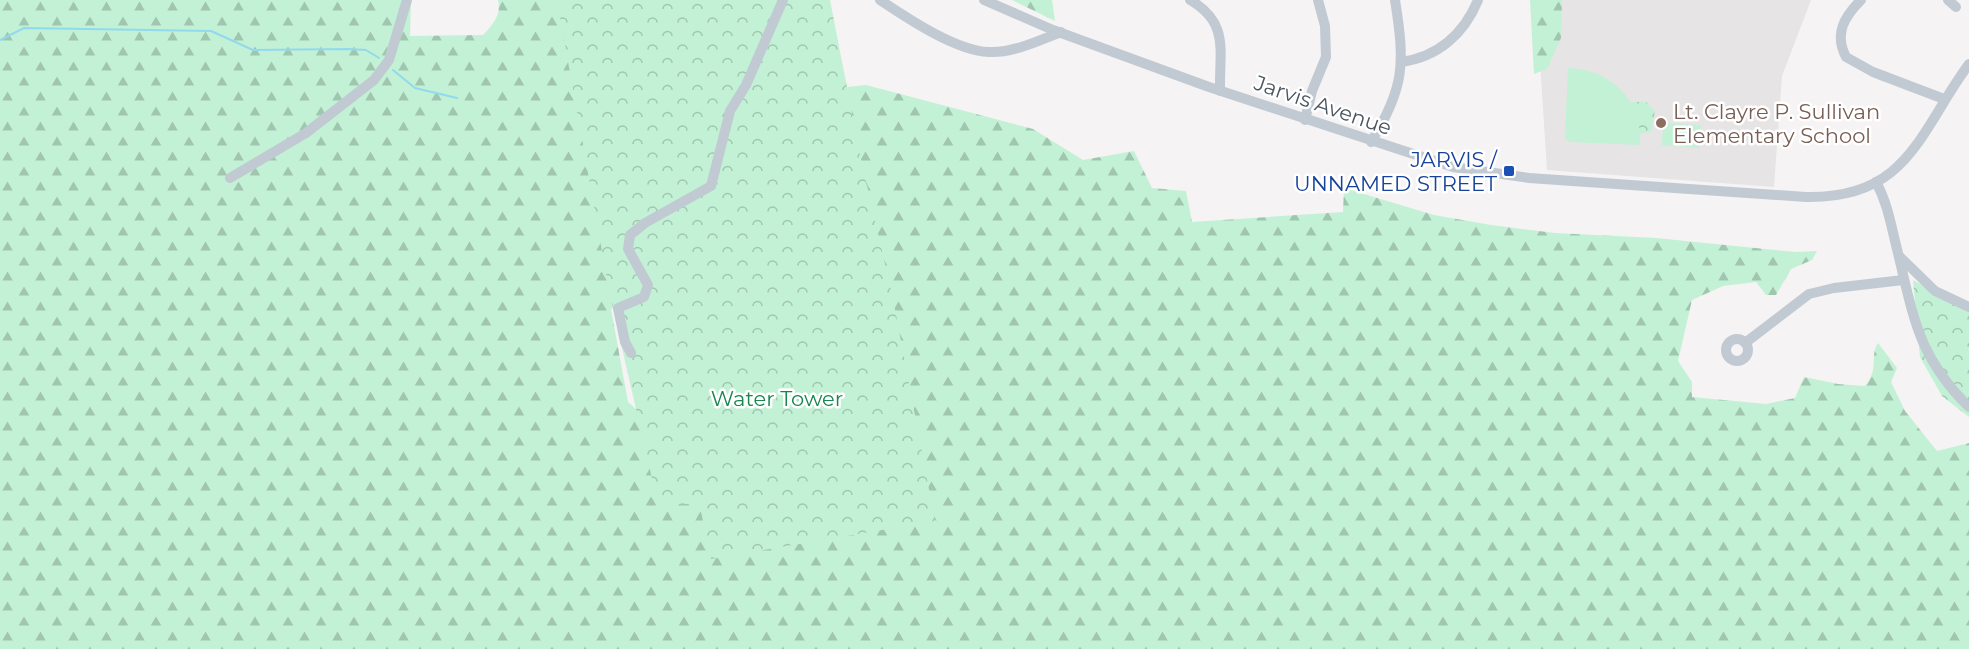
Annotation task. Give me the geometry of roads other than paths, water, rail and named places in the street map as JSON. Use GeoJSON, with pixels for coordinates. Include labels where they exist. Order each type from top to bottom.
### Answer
{"type":"FeatureCollection","features":[{"type":"Feature","properties":{"kind":"street"},"geometry":{"type":"LineString","coordinates":[[230,178],[306,133],[378,75],[389,60],[407,0]]}},
{"type":"Feature","properties":{"kind":"street"},"geometry":{"type":"LineString","coordinates":[[631,353],[625,342],[618,310],[622,304],[644,297],[648,285],[628,249],[630,235],[645,223],[711,186],[730,111],[746,85],[783,0]]}},
{"type":"Feature","properties":{"kind":"street"},"geometry":{"type":"LineString","coordinates":[[880,0],[946,38],[981,51],[1018,47],[1061,32]]}},
{"type":"Feature","properties":{"kind":"street","name":"Jarvis Avenue"},"geometry":{"type":"LineString","coordinates":[[984,0],[1061,32],[1220,91],[1453,167],[1526,177],[1817,197],[1850,193],[1876,182],[1901,165],[1912,153],[1944,99],[1968,66]]}},
{"type":"Feature","properties":{"kind":"street"},"geometry":{"type":"LineString","coordinates":[[1190,0],[1207,11],[1216,23],[1220,91]]}},
{"type":"Feature","properties":{"kind":"street"},"geometry":{"type":"LineString","coordinates":[[1305,120],[1312,91],[1326,57],[1325,26],[1318,0]]}},
{"type":"Feature","properties":{"kind":"street"},"geometry":{"type":"LineString","coordinates":[[1371,142],[1387,117],[1397,93],[1401,62],[1395,0]]}},
{"type":"Feature","properties":{"kind":"street"},"geometry":{"type":"LineString","coordinates":[[1401,62],[1428,54],[1452,39],[1464,26],[1478,0]]}},
{"type":"Feature","properties":{"kind":"street"},"geometry":{"type":"LineString","coordinates":[[1861,0],[1846,16],[1840,28],[1841,44],[1846,57],[1873,72],[1944,99]]}},
{"type":"Feature","properties":{"kind":"street"},"geometry":{"type":"LineString","coordinates":[[1876,182],[1888,210],[1914,323],[1926,352],[1944,378],[1969,407]]}},
{"type":"Feature","properties":{"kind":"street"},"geometry":{"type":"LineString","coordinates":[[1898,252],[1904,261],[1935,291],[1969,307]]}},
{"type":"Feature","properties":{"kind":"street"},"geometry":{"type":"LineString","coordinates":[[1745,344],[1809,294],[1834,288],[1903,280]]}},
{"type":"Feature","properties":{"kind":"waterway"},"geometry":{"type":"LineString","coordinates":[[0,40],[24,28],[211,31],[253,50],[366,50],[379,58]]}},
{"type":"Feature","properties":{"kind":"waterway"},"geometry":{"type":"LineString","coordinates":[[393,70],[415,88],[457,98]]}},
{"type":"Feature","properties":{"kind":"place","name":"Lt. Clayre P. Sullivan Elementary School"},"geometry":{"type":"Point","coordinates":[1661,123]}},
{"type":"Feature","properties":{"kind":"place","name":"JARVIS / UNNAMED STREET"},"geometry":{"type":"Point","coordinates":[1509,171]}},
{"type":"Feature","properties":{"kind":"park label","name":"Water Tower"},"geometry":{"type":"Point","coordinates":[777,398]}}]}
